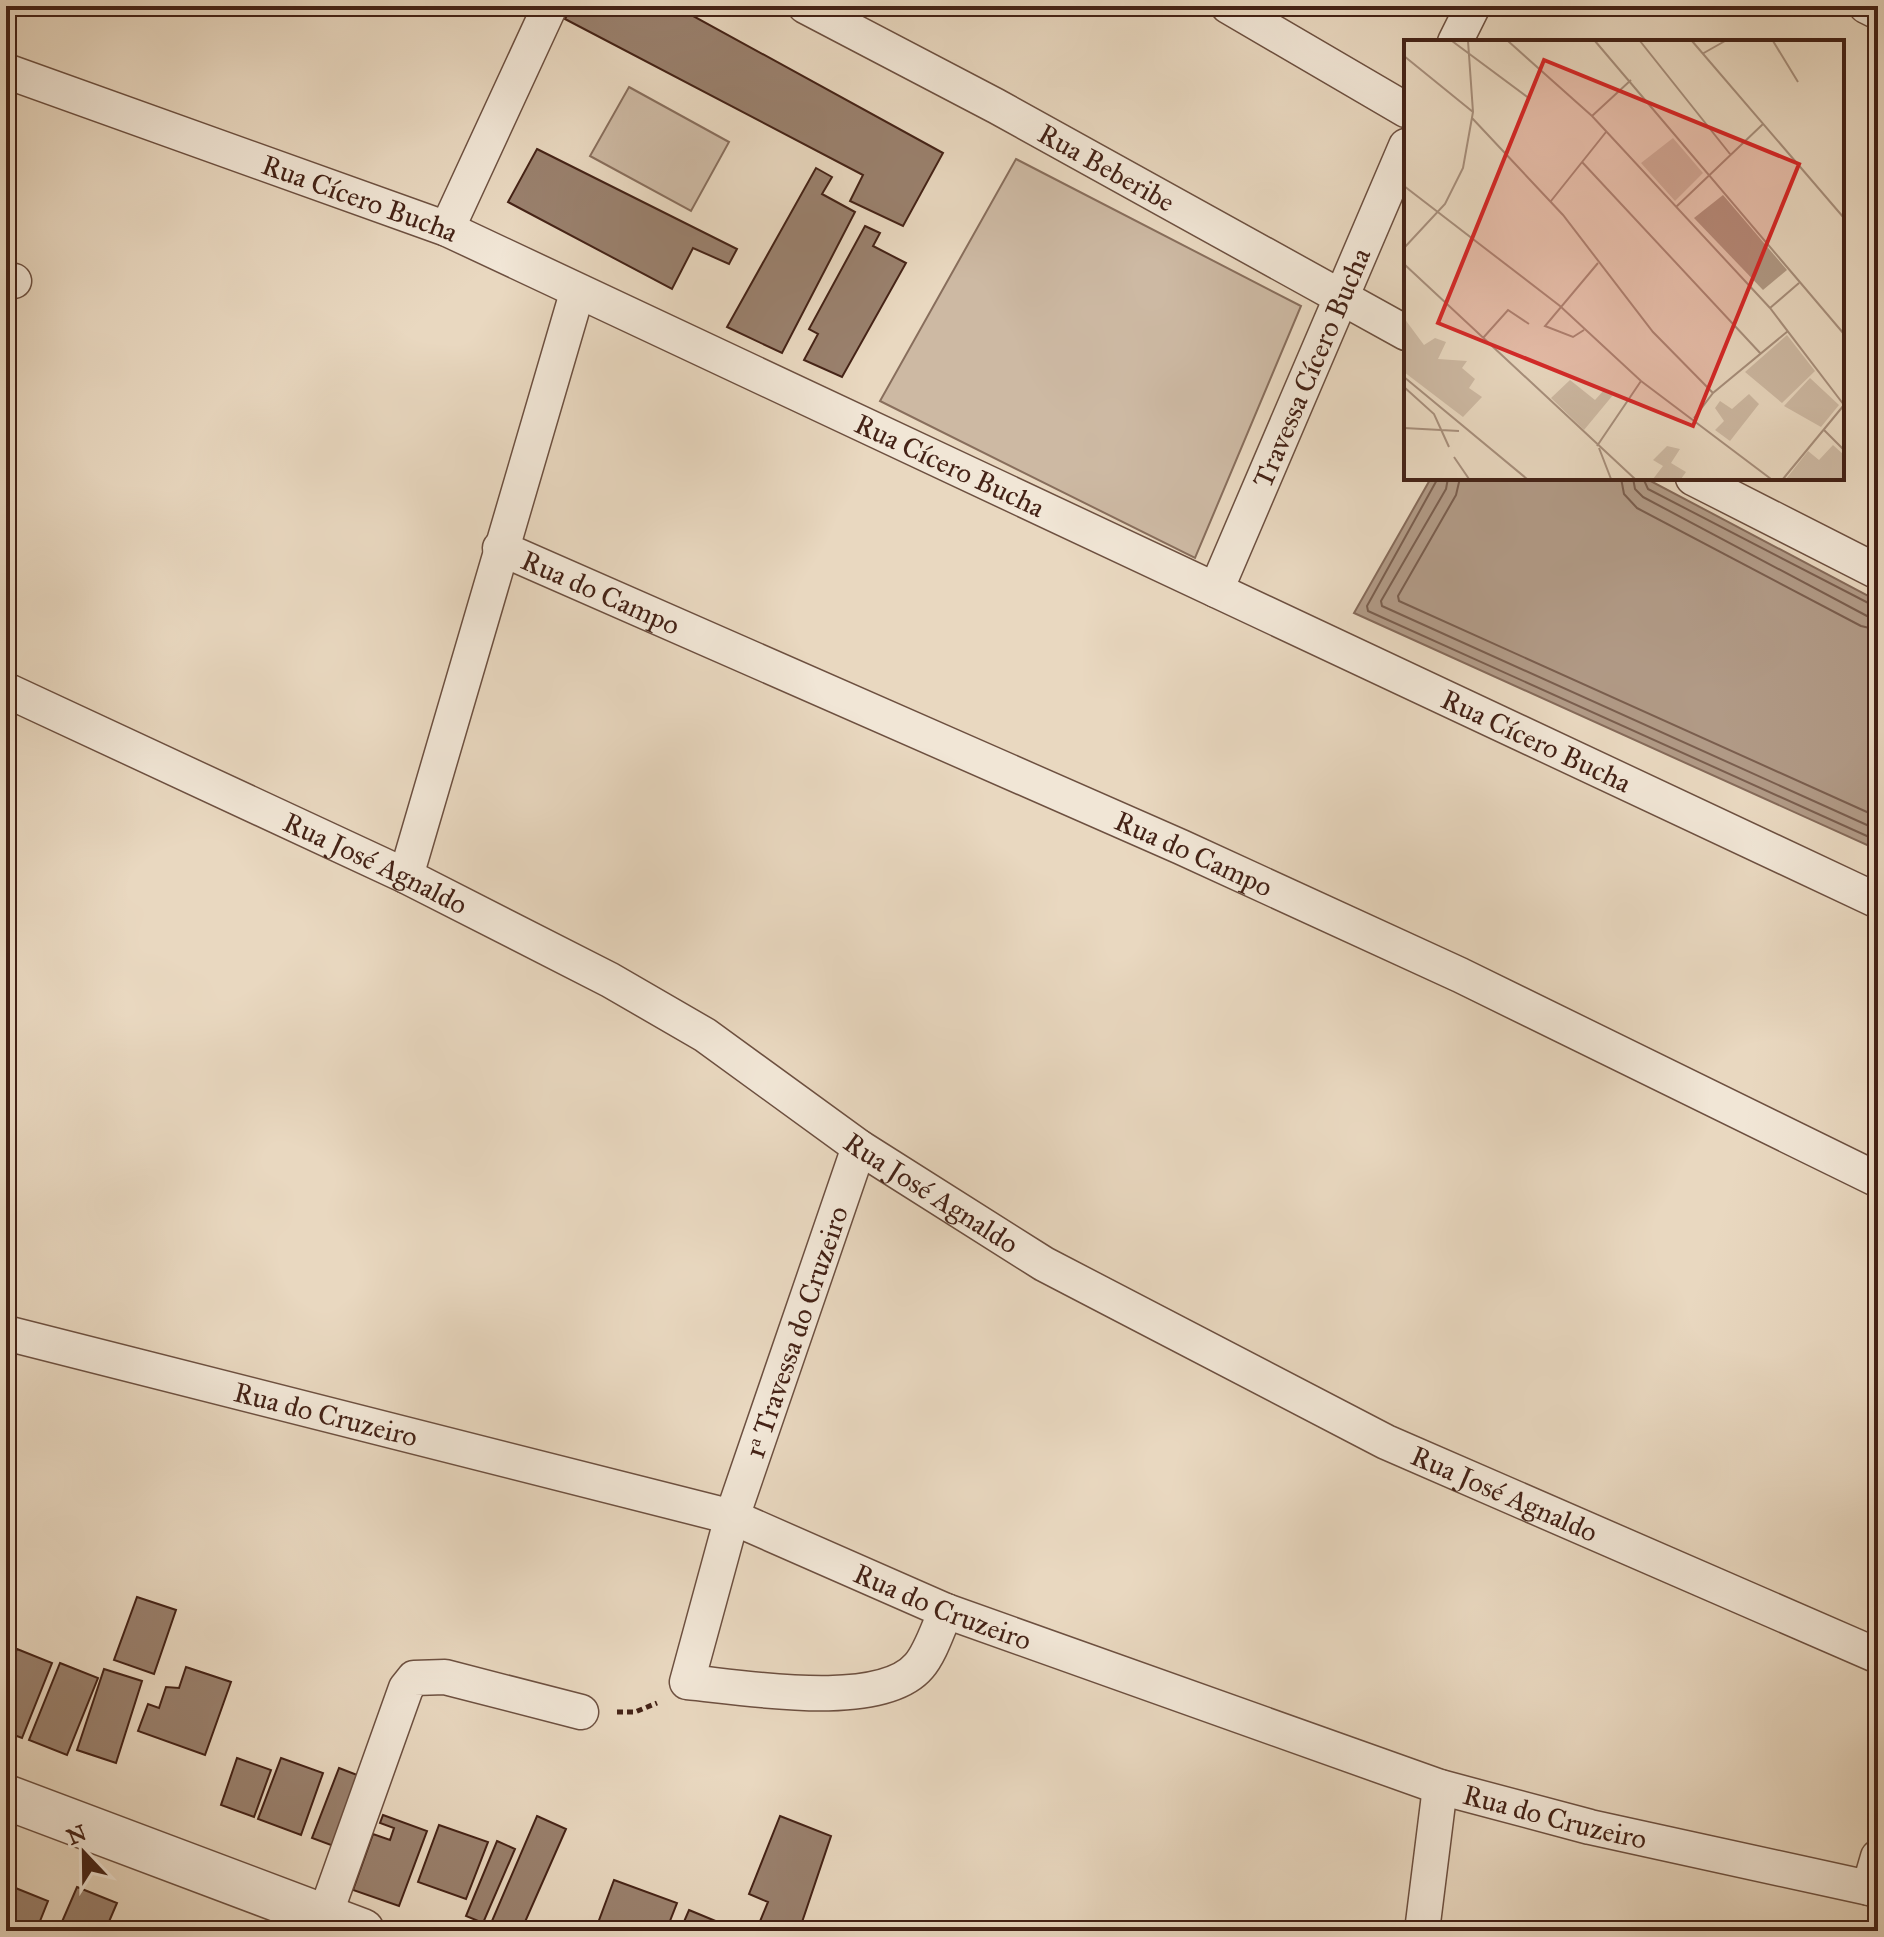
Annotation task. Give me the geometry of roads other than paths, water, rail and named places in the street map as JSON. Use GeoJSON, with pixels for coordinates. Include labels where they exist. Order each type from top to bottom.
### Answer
{"type":"FeatureCollection","features":[{"type":"Feature","properties":{"kind":"street"},"geometry":{"type":"LineString","coordinates":[[447,229],[550,6]]}},
{"type":"Feature","properties":{"kind":"street","name":"Rua Beberibe"},"geometry":{"type":"LineString","coordinates":[[805,6],[996,106],[1404,332]]}},
{"type":"Feature","properties":{"kind":"street"},"geometry":{"type":"LineString","coordinates":[[1228,6],[1404,109]]}},
{"type":"Feature","properties":{"kind":"street"},"geometry":{"type":"LineString","coordinates":[[1456,40],[1473,6]]}},
{"type":"Feature","properties":{"kind":"street"},"geometry":{"type":"LineString","coordinates":[[1866,6],[1878,12]]}},
{"type":"Feature","properties":{"kind":"street","name":"Rua Cícero Bucha"},"geometry":{"type":"LineString","coordinates":[[6,71],[447,229],[577,293],[1878,901]]}},
{"type":"Feature","properties":{"kind":"street","name":"Travessa Cícero Bucha"},"geometry":{"type":"LineString","coordinates":[[1216,590],[1404,151]]}},
{"type":"Feature","properties":{"kind":"street"},"geometry":{"type":"LineString","coordinates":[[406,876],[577,293]]}},
{"type":"Feature","properties":{"kind":"street"},"geometry":{"type":"LineString","coordinates":[[1697,480],[1878,572]]}},
{"type":"Feature","properties":{"kind":"street","name":"Rua do Campo"},"geometry":{"type":"LineString","coordinates":[[500,548],[1432,962],[1878,1180]]}},
{"type":"Feature","properties":{"kind":"street","name":"Rua José Agnaldo"},"geometry":{"type":"LineString","coordinates":[[6,690],[517,929],[705,1035],[859,1147],[1044,1264],[1386,1442],[1878,1656]]}},
{"type":"Feature","properties":{"kind":"street","name":"1ᵃ Travessa do Cruzeiro"},"geometry":{"type":"LineString","coordinates":[[859,1147],[732,1517],[687,1682],[802,1692],[864,1690],[892,1684],[920,1665],[946,1611]]}},
{"type":"Feature","properties":{"kind":"street","name":"Rua do Cruzeiro"},"geometry":{"type":"LineString","coordinates":[[6,1333],[732,1517],[946,1611],[1440,1787],[1590,1827],[1875,1878]]}},
{"type":"Feature","properties":{"kind":"street"},"geometry":{"type":"LineString","coordinates":[[6,1797],[344,1923],[406,1688],[414,1678],[445,1677],[581,1712]]}},
{"type":"Feature","properties":{"kind":"street"},"geometry":{"type":"LineString","coordinates":[[1422,1931],[1440,1787]]}},
{"type":"Feature","properties":{"kind":"water"},"geometry":{"type":"Polygon","coordinates":[[[1430,480],[1649,480],[1878,601],[1878,850],[1354,613],[1430,480]]]}}]}
